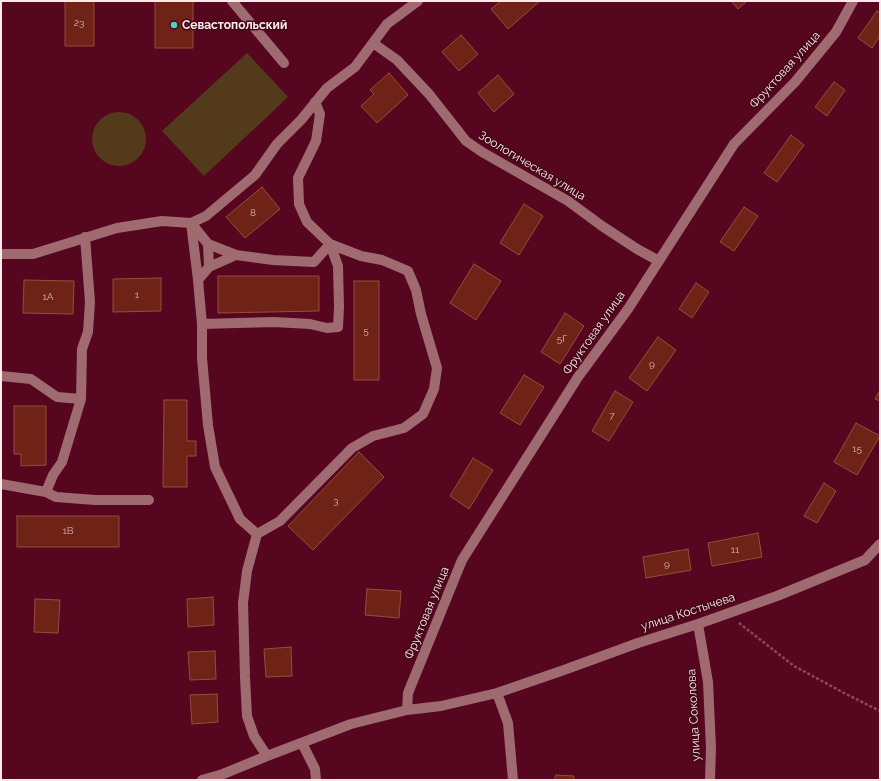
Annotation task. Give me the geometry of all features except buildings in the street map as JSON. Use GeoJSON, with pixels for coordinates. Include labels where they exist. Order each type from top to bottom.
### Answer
{"type":"FeatureCollection","features":[{"type":"Feature","properties":{"kind":"street"},"geometry":{"type":"LineString","coordinates":[[232,1],[284,63]]}},
{"type":"Feature","properties":{"kind":"street"},"geometry":{"type":"LineString","coordinates":[[1,254],[33,254],[117,228],[162,221],[191,223],[206,216],[255,175],[277,144],[301,120],[327,88],[355,67],[387,24],[418,1]]}},
{"type":"Feature","properties":{"kind":"street","name":"Фруктовая улица"},"geometry":{"type":"LineString","coordinates":[[407,710],[408,693],[462,560],[578,377],[628,309],[734,144],[795,82],[836,32],[853,1]]}},
{"type":"Feature","properties":{"kind":"street","name":"Зоологическая улица"},"geometry":{"type":"LineString","coordinates":[[373,42],[397,60],[429,94],[466,141],[482,152],[568,201],[602,226],[637,249],[659,261]]}},
{"type":"Feature","properties":{"kind":"street"},"geometry":{"type":"LineString","coordinates":[[267,756],[254,736],[247,716],[245,677],[242,603],[247,571],[257,534],[280,521],[352,448],[373,436],[404,428],[423,414],[434,389],[437,368],[421,314],[416,290],[408,271],[382,260],[361,256],[330,244],[307,222],[299,204],[298,178],[316,141],[320,114],[316,102]]}},
{"type":"Feature","properties":{"kind":"street"},"geometry":{"type":"LineString","coordinates":[[191,223],[208,244],[236,254],[273,260],[314,262],[330,244]]}},
{"type":"Feature","properties":{"kind":"street"},"geometry":{"type":"LineString","coordinates":[[191,223],[202,324],[202,358],[208,425],[215,467],[240,519],[257,534]]}},
{"type":"Feature","properties":{"kind":"street"},"geometry":{"type":"LineString","coordinates":[[46,492],[53,475],[62,462],[81,399],[82,349],[88,332],[90,302],[85,237]]}},
{"type":"Feature","properties":{"kind":"street"},"geometry":{"type":"LineString","coordinates":[[208,244],[209,267]]}},
{"type":"Feature","properties":{"kind":"street"},"geometry":{"type":"LineString","coordinates":[[202,324],[274,322],[310,324],[327,328],[338,327],[338,266],[330,244]]}},
{"type":"Feature","properties":{"kind":"street"},"geometry":{"type":"LineString","coordinates":[[198,280],[209,267],[236,254]]}},
{"type":"Feature","properties":{"kind":"street"},"geometry":{"type":"LineString","coordinates":[[1,376],[31,379],[57,398],[81,399]]}},
{"type":"Feature","properties":{"kind":"street"},"geometry":{"type":"LineString","coordinates":[[1,484],[46,492],[56,497],[95,500],[149,500]]}},
{"type":"Feature","properties":{"kind":"street","name":"улица Костычева"},"geometry":{"type":"LineString","coordinates":[[202,780],[223,774],[351,724],[407,710],[441,706],[497,693],[638,642],[698,624],[777,596],[865,560],[880,544]]}},
{"type":"Feature","properties":{"kind":"street","name":"улица Соколова"},"geometry":{"type":"LineString","coordinates":[[698,624],[708,682],[711,748],[710,780]]}},
{"type":"Feature","properties":{"kind":"street"},"geometry":{"type":"LineString","coordinates":[[497,693],[508,724],[513,780]]}},
{"type":"Feature","properties":{"kind":"street"},"geometry":{"type":"LineString","coordinates":[[302,743],[314,769],[316,780]]}},
{"type":"Feature","properties":{"kind":"path"},"geometry":{"type":"LineString","coordinates":[[730,612],[741,625],[794,666],[844,694],[880,711]]}},
{"type":"Feature","properties":{"kind":"shaded area"},"geometry":{"type":"Polygon","coordinates":[[[247,53],[288,97],[204,176],[162,131],[247,53]]]}},
{"type":"Feature","properties":{"kind":"shaded area"},"geometry":{"type":"Polygon","coordinates":[[[119,112],[129,114],[138,120],[144,129],[146,139],[144,149],[138,158],[129,164],[119,166],[109,164],[100,158],[94,149],[92,139],[94,129],[100,120],[109,114],[119,112]]]}},
{"type":"Feature","properties":{"kind":"place","name":"Севастопольский"},"geometry":{"type":"Point","coordinates":[174,25]}}]}
